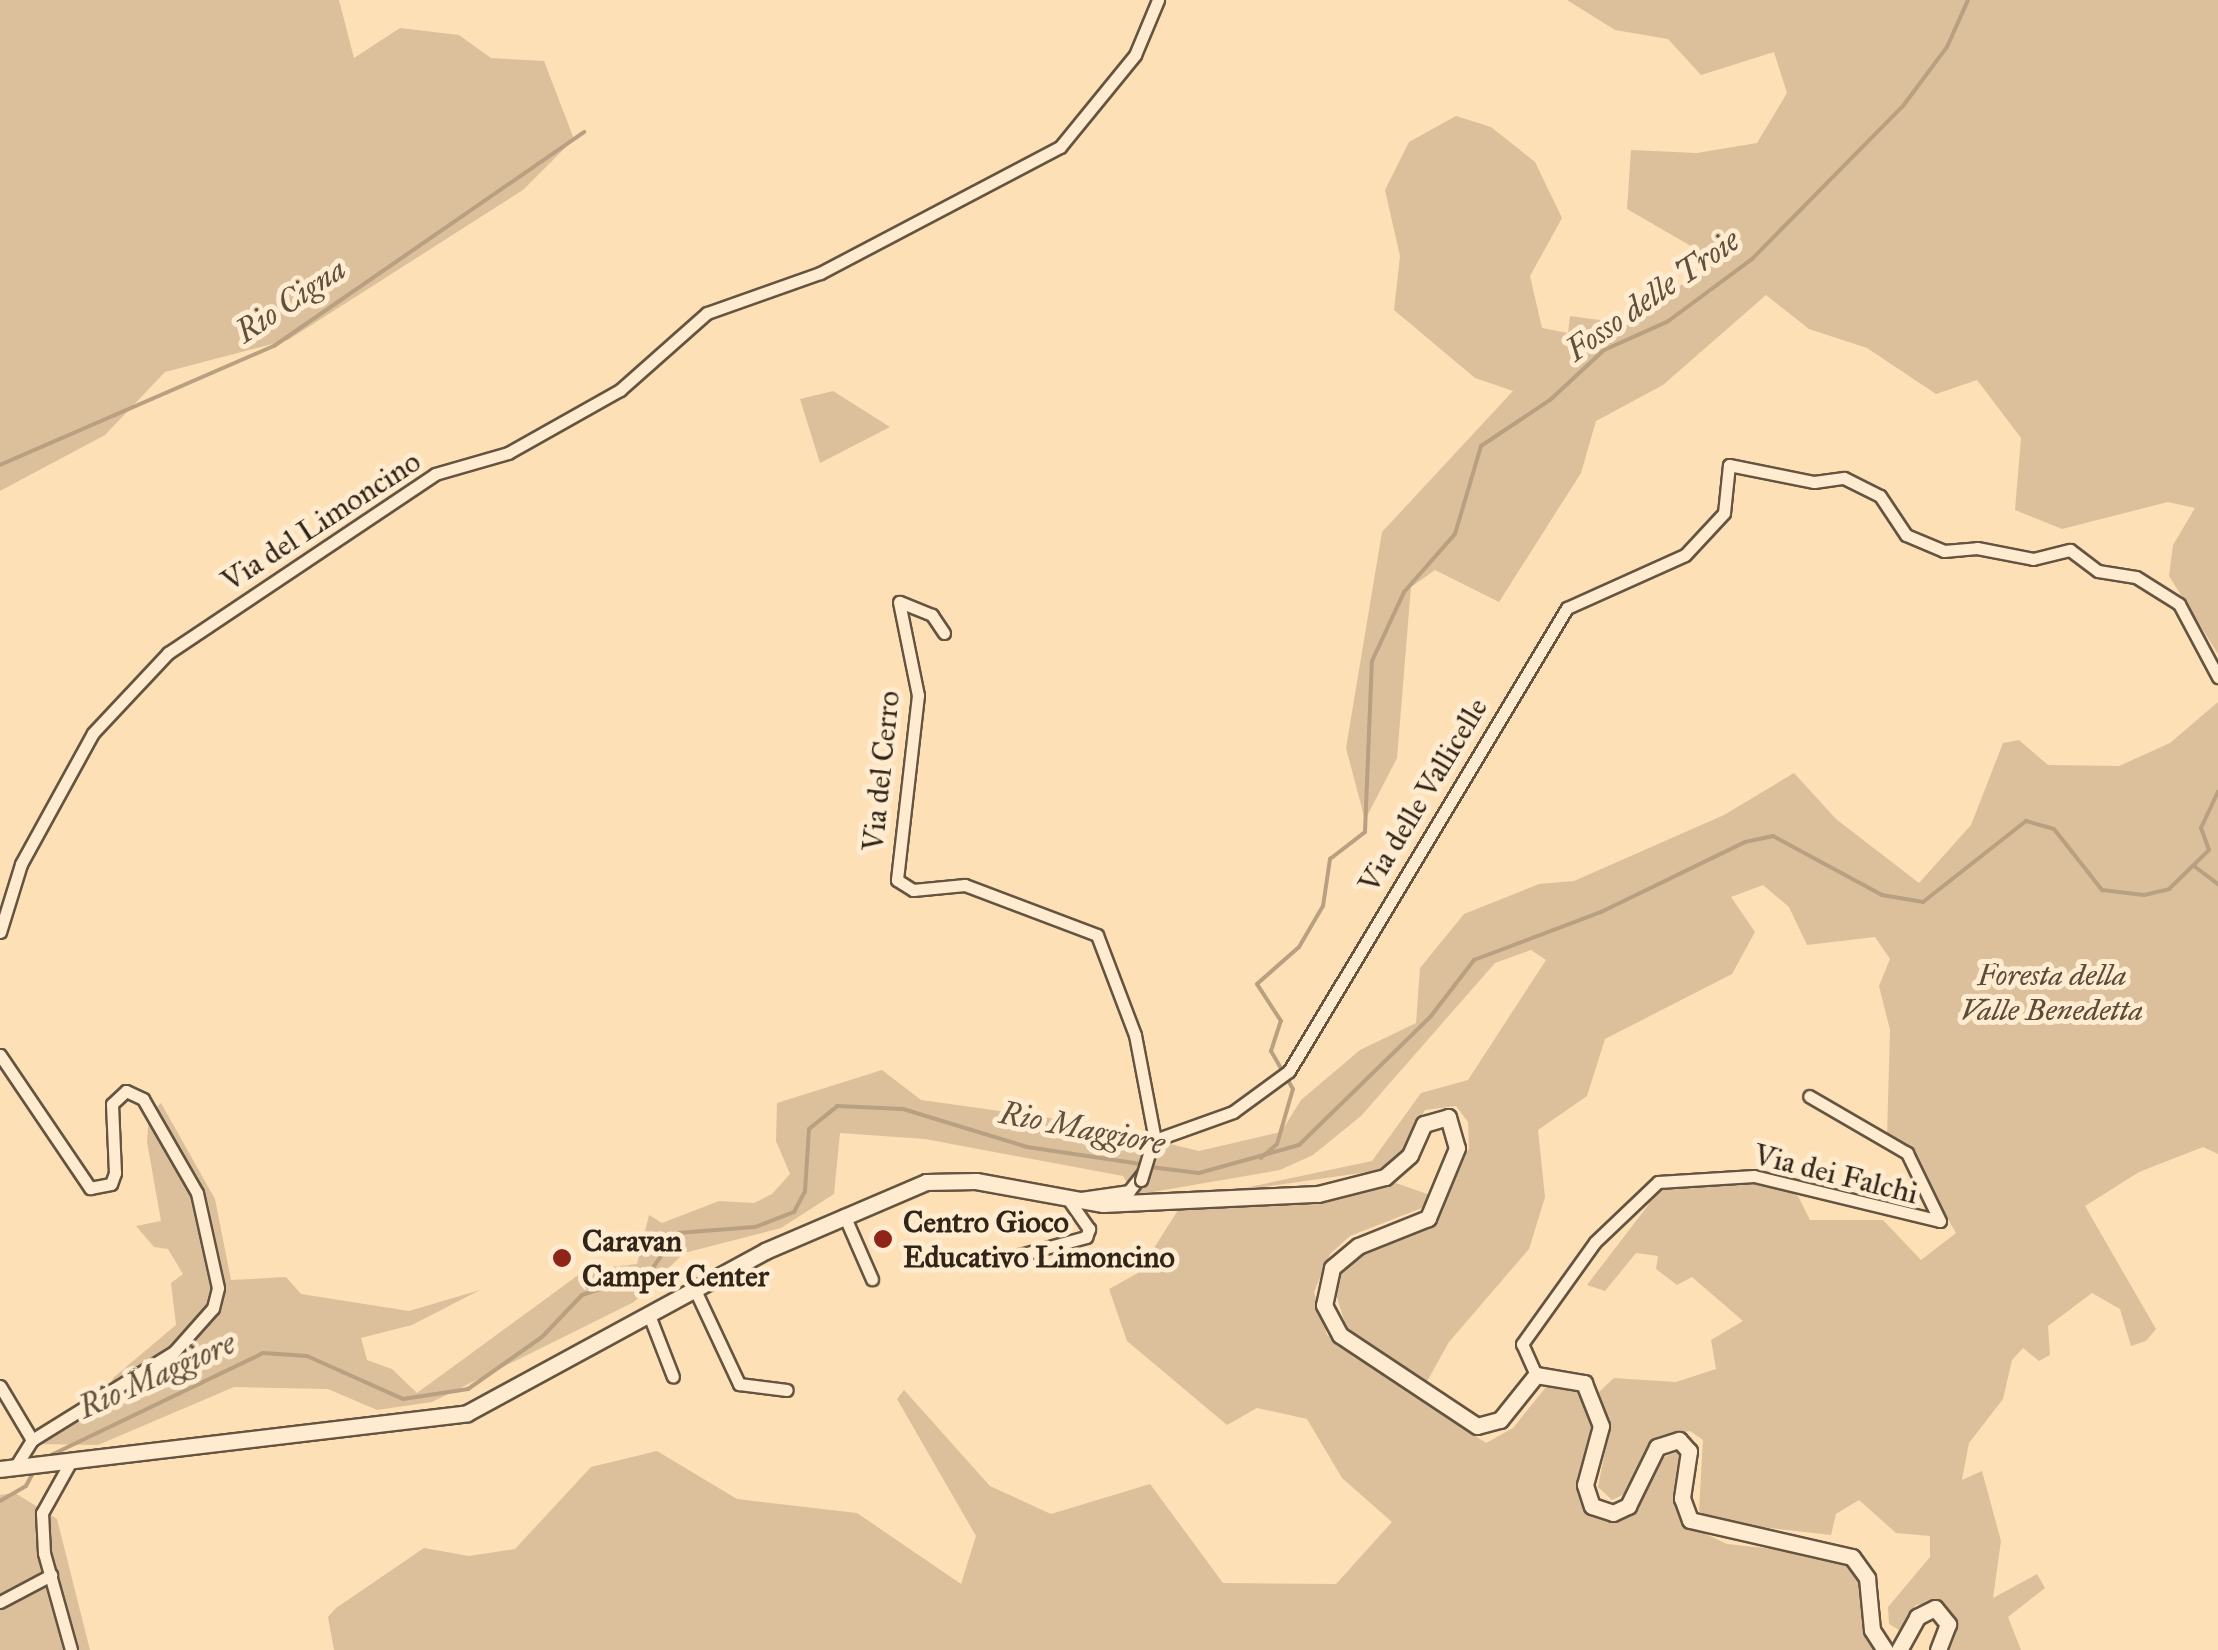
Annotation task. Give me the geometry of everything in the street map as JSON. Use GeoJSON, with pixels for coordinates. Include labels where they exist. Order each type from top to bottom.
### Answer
{"type":"FeatureCollection","features":[{"type":"Feature","properties":{"kind":"main road"},"geometry":{"type":"LineString","coordinates":[[14,1467],[466,1413],[695,1290],[844,1215],[912,1186],[953,1180],[1118,1204],[1366,1184],[1399,1167],[1424,1124],[1448,1117],[1457,1148],[1435,1207],[1421,1224],[1338,1260],[1326,1281],[1327,1314],[1348,1342],[1476,1426],[1500,1420],[1536,1375],[1561,1374],[1590,1390],[1601,1424],[1584,1485],[1592,1506],[1613,1513],[1628,1506],[1658,1447],[1679,1440],[1689,1451],[1682,1498],[1690,1520],[1852,1557],[1867,1578],[1872,1630],[1885,1650]]}},
{"type":"Feature","properties":{"kind":"main road"},"geometry":{"type":"LineString","coordinates":[[1900,1650],[1917,1617],[1935,1608],[1948,1624],[1938,1650]]}},
{"type":"Feature","properties":{"kind":"street","name":"Via del Limoncino"},"geometry":{"type":"LineString","coordinates":[[0,932],[21,864],[92,733],[168,652],[435,474],[508,453],[620,390],[707,313],[820,273],[1060,146],[1136,54],[1158,0]]}},
{"type":"Feature","properties":{"kind":"street","name":"Via delle Vallicelle"},"geometry":{"type":"LineString","coordinates":[[1152,1145],[1224,1116],[1289,1071],[1567,608],[1685,554],[1724,513],[1730,465],[1814,482],[1844,478],[1880,496],[1906,536],[1944,551],[1976,548],[2033,559],[2070,550],[2098,571],[2136,577],[2179,604],[2218,677]]}},
{"type":"Feature","properties":{"kind":"street","name":"Via del Cerro"},"geometry":{"type":"LineString","coordinates":[[944,634],[932,615],[899,602],[918,695],[896,880],[913,890],[965,885],[1096,935],[1136,1035],[1152,1145]]}},
{"type":"Feature","properties":{"kind":"street"},"geometry":{"type":"LineString","coordinates":[[0,1055],[90,1188],[110,1184],[115,1173],[112,1104],[126,1090],[143,1099],[197,1193],[218,1288],[206,1318],[174,1352],[32,1440],[14,1467]]}},
{"type":"Feature","properties":{"kind":"street","name":"Via dei Falchi"},"geometry":{"type":"LineString","coordinates":[[1536,1375],[1522,1344],[1595,1242],[1658,1182],[1754,1176],[1940,1221],[1907,1153],[1809,1096]]}},
{"type":"Feature","properties":{"kind":"street"},"geometry":{"type":"LineString","coordinates":[[1016,1256],[1086,1238],[1090,1229],[1071,1198],[1128,1192],[1141,1180],[1152,1145]]}},
{"type":"Feature","properties":{"kind":"street"},"geometry":{"type":"LineString","coordinates":[[844,1215],[872,1279]]}},
{"type":"Feature","properties":{"kind":"street"},"geometry":{"type":"LineString","coordinates":[[695,1290],[739,1384],[786,1390]]}},
{"type":"Feature","properties":{"kind":"street"},"geometry":{"type":"LineString","coordinates":[[650,1315],[673,1378]]}},
{"type":"Feature","properties":{"kind":"street"},"geometry":{"type":"LineString","coordinates":[[0,1386],[32,1440]]}},
{"type":"Feature","properties":{"kind":"street"},"geometry":{"type":"LineString","coordinates":[[71,1461],[42,1513],[50,1576],[72,1650]]}},
{"type":"Feature","properties":{"kind":"street"},"geometry":{"type":"LineString","coordinates":[[0,1602],[50,1576]]}},
{"type":"Feature","properties":{"kind":"green space"},"geometry":{"type":"Polygon","coordinates":[[[0,0],[339,0],[354,58],[400,28],[459,35],[491,58],[544,61],[574,139],[523,190],[288,340],[165,372],[105,435],[0,491],[0,0]]]}},
{"type":"Feature","properties":{"kind":"green space"},"geometry":{"type":"Polygon","coordinates":[[[1567,0],[2218,0],[2218,654],[2169,576],[2173,545],[2195,508],[2168,502],[2062,529],[2015,510],[2021,438],[1977,380],[1936,394],[1867,348],[1809,329],[1766,295],[1663,385],[1596,421],[1581,473],[1499,602],[1435,570],[1411,587],[1397,758],[1365,820],[1346,748],[1382,532],[1513,391],[1475,378],[1394,310],[1400,256],[1385,190],[1409,142],[1456,116],[1491,127],[1535,162],[1562,218],[1530,276],[1542,328],[1568,333],[1570,316],[1622,323],[1703,271],[1696,249],[1627,209],[1631,150],[1697,153],[1757,143],[1787,93],[1774,52],[1701,75],[1668,39],[1615,30],[1567,0]]]}},
{"type":"Feature","properties":{"kind":"green space"},"geometry":{"type":"Polygon","coordinates":[[[833,391],[890,427],[820,463],[800,399],[833,391]]]}},
{"type":"Feature","properties":{"kind":"green space","name":"Foresta della Valle Benedetta"},"geometry":{"type":"Polygon","coordinates":[[[2218,702],[2218,1154],[2203,1147],[2139,1172],[2085,1206],[2156,1329],[2146,1341],[2131,1346],[2120,1309],[2092,1293],[2048,1326],[2050,1355],[2039,1361],[2023,1348],[2012,1360],[2003,1399],[1969,1443],[1962,1480],[1982,1471],[2001,1541],[1993,1598],[2037,1574],[2045,1588],[2008,1617],[2021,1650],[1950,1650],[1958,1627],[1939,1601],[1916,1605],[1899,1630],[1889,1624],[1888,1607],[1930,1557],[1930,1536],[1896,1533],[1859,1500],[1836,1514],[1831,1535],[1716,1522],[1699,1511],[1703,1440],[1690,1431],[1661,1436],[1633,1490],[1612,1500],[1598,1487],[1610,1426],[1599,1392],[1614,1378],[1676,1382],[1716,1369],[1711,1340],[1743,1321],[1692,1277],[1677,1285],[1656,1269],[1658,1256],[1636,1253],[1605,1291],[1587,1285],[1669,1178],[1763,1177],[1798,1196],[1810,1220],[1883,1220],[1921,1260],[1956,1233],[1912,1157],[1887,1137],[1890,1030],[1879,986],[1890,959],[1875,937],[1807,945],[1789,907],[1763,885],[1731,897],[1755,932],[1732,974],[1605,1039],[1587,1096],[1538,1130],[1545,1197],[1529,1249],[1449,1342],[1425,1385],[1347,1330],[1335,1291],[1337,1276],[1356,1257],[1439,1216],[1469,1148],[1468,1122],[1456,1106],[1425,1110],[1397,1159],[1375,1171],[1221,1193],[1372,1161],[1421,1093],[1468,1080],[1546,960],[1531,950],[1495,963],[1361,1116],[1313,1155],[1280,1170],[1135,1195],[1123,1176],[925,1139],[840,1133],[834,1194],[781,1228],[684,1253],[634,1302],[432,1402],[377,1410],[328,1389],[234,1387],[98,1445],[37,1444],[99,1402],[114,1377],[176,1325],[171,1283],[183,1274],[168,1249],[154,1247],[136,1226],[161,1221],[147,1142],[149,1115],[161,1103],[215,1199],[231,1280],[286,1277],[301,1294],[409,1311],[480,1290],[412,1325],[361,1338],[367,1360],[392,1369],[417,1393],[585,1270],[637,1264],[649,1215],[662,1223],[719,1201],[754,1203],[772,1194],[790,1174],[776,1141],[777,1103],[882,1070],[921,1100],[1080,1122],[1199,1151],[1281,1132],[1301,1100],[1360,1050],[1416,1023],[1420,968],[1464,914],[1539,884],[1574,881],[1724,815],[1794,773],[1836,819],[1919,883],[1971,825],[2003,743],[2019,740],[2048,765],[2119,766],[2170,743],[2218,702]]]}},
{"type":"Feature","properties":{"kind":"green space"},"geometry":{"type":"Polygon","coordinates":[[[1393,1182],[1430,1195],[1432,1204],[1350,1236],[1330,1254],[1314,1292],[1327,1335],[1486,1443],[1513,1428],[1550,1382],[1585,1390],[1597,1435],[1581,1480],[1611,1520],[1635,1513],[1662,1458],[1679,1451],[1691,1527],[1727,1544],[1840,1556],[1859,1576],[1882,1650],[334,1650],[328,1617],[424,1548],[469,1556],[515,1549],[591,1467],[657,1451],[737,1499],[857,1513],[961,1584],[976,1536],[897,1399],[904,1390],[990,1486],[1051,1514],[1150,1484],[1223,1583],[1336,1584],[1392,1522],[1342,1478],[1307,1419],[1257,1408],[1227,1425],[1127,1341],[1109,1289],[1138,1273],[1180,1207],[1330,1196],[1393,1182]]]}},
{"type":"Feature","properties":{"kind":"green space"},"geometry":{"type":"Polygon","coordinates":[[[15,1493],[57,1519],[90,1650],[0,1650],[0,1495],[15,1493]]]}},
{"type":"Feature","properties":{"kind":"waterway","name":"Fosso delle Troie"},"geometry":{"type":"LineString","coordinates":[[1261,1158],[1277,1144],[1293,1089],[1271,1051],[1281,1021],[1257,984],[1299,947],[1323,906],[1330,859],[1365,832],[1372,661],[1404,592],[1455,534],[1481,446],[1550,400],[1604,350],[1667,322],[1752,259],[1903,106],[1947,47],[1968,0]]}},
{"type":"Feature","properties":{"kind":"waterway","name":"Rio Cigna"},"geometry":{"type":"LineString","coordinates":[[0,465],[274,346],[584,132]]}},
{"type":"Feature","properties":{"kind":"waterway","name":"Rio Maggiore"},"geometry":{"type":"LineString","coordinates":[[1150,1167],[1199,1173],[1299,1145],[1431,1016],[1474,960],[1601,912],[1745,842],[1773,836],[1882,895],[1923,902],[2026,821],[2054,829],[2102,890],[2144,895],[2169,889],[2209,850],[2201,828],[2218,792]]}},
{"type":"Feature","properties":{"kind":"waterway"},"geometry":{"type":"LineString","coordinates":[[2194,866],[2218,884]]}},
{"type":"Feature","properties":{"kind":"waterway","name":"Rio Maggiore"},"geometry":{"type":"LineString","coordinates":[[45,1458],[263,1353],[307,1356],[403,1399],[468,1389],[542,1337],[582,1295],[650,1272],[677,1233],[755,1227],[794,1212],[805,1191],[809,1129],[837,1106],[903,1109],[1027,1147],[1141,1164]]}},
{"type":"Feature","properties":{"kind":"waterway","name":"Rio Maggiore"},"geometry":{"type":"LineString","coordinates":[[0,1501],[26,1486],[35,1469]]}},
{"type":"Feature","properties":{"kind":"place","name":"Centro Gioco Educativo Limoncino"},"geometry":{"type":"Point","coordinates":[883,1239]}},
{"type":"Feature","properties":{"kind":"place","name":"Caravan Camper Center"},"geometry":{"type":"Point","coordinates":[562,1258]}}]}
